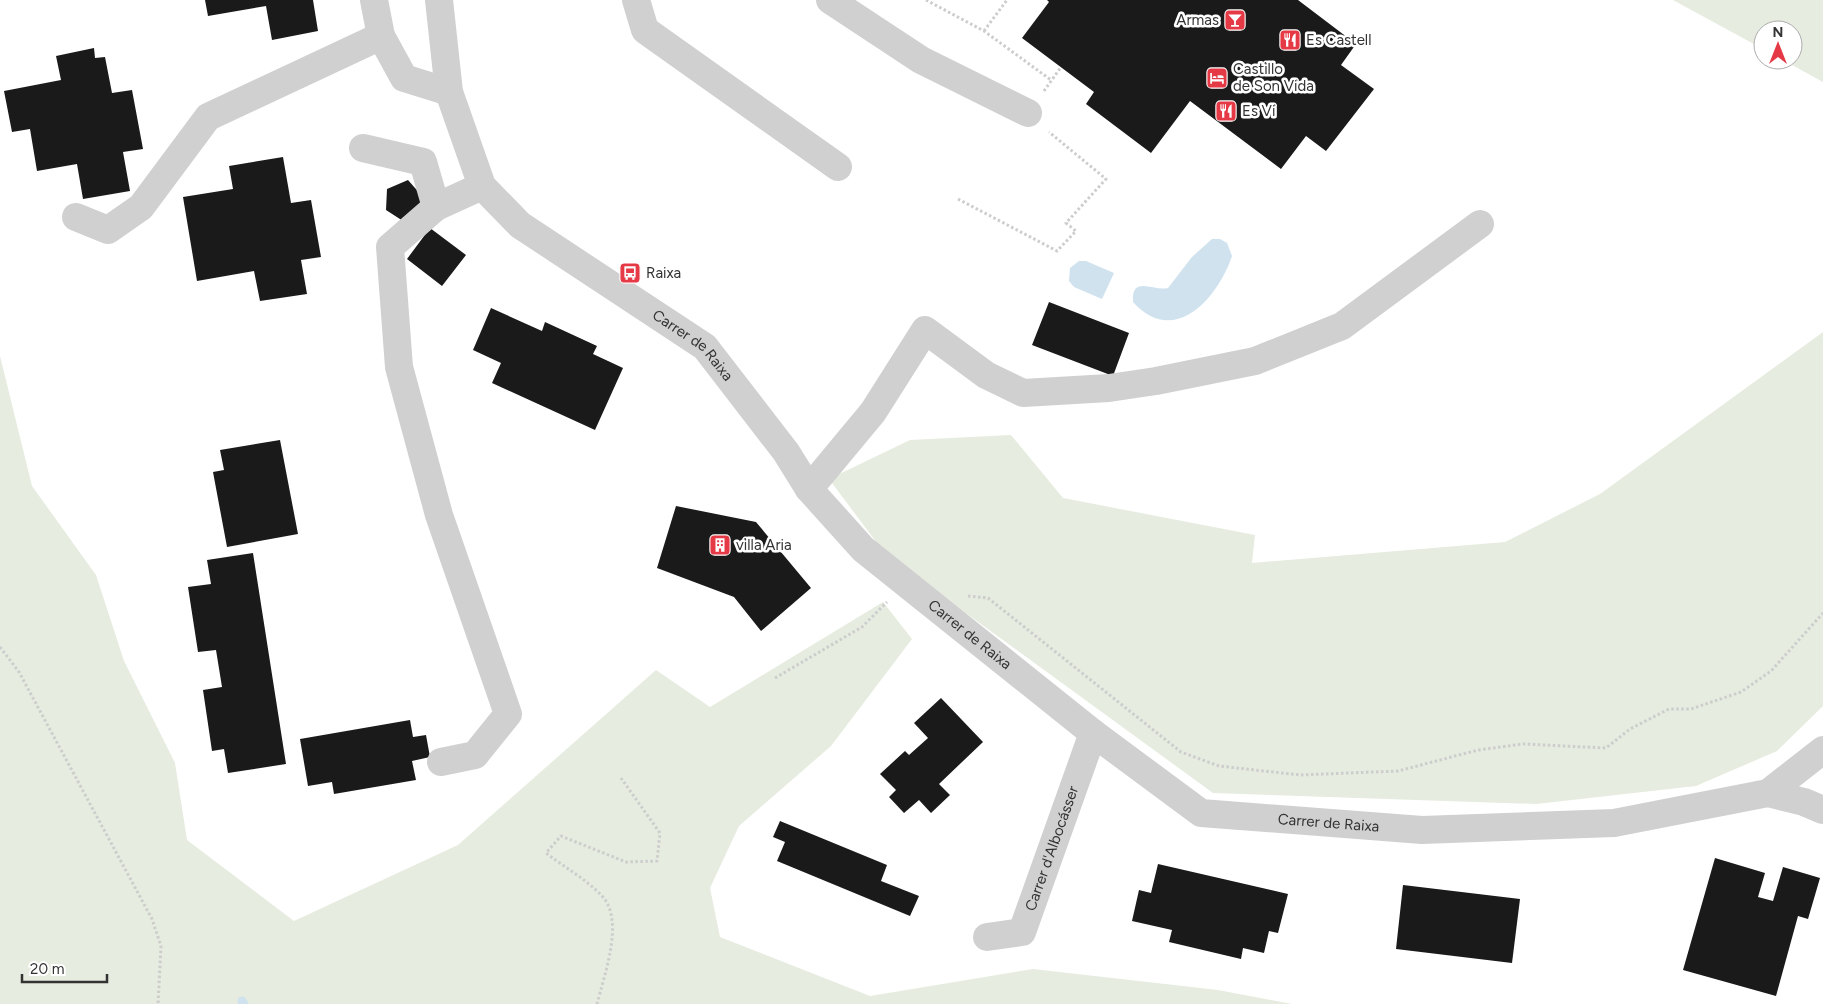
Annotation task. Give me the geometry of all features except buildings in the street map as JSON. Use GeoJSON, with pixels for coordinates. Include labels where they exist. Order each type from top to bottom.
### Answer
{"type":"FeatureCollection","features":[{"type":"Feature","properties":{"kind":"street"},"geometry":{"type":"LineString","coordinates":[[374,0],[381,36],[404,78],[449,92]]}},
{"type":"Feature","properties":{"kind":"street","name":"Carrer de Raixa"},"geometry":{"type":"LineString","coordinates":[[439,0],[449,92],[482,186],[520,225],[705,347],[786,452],[809,489],[864,549],[1092,733],[1201,813],[1422,830],[1614,823],[1768,793],[1804,802],[1823,810]]}},
{"type":"Feature","properties":{"kind":"street"},"geometry":{"type":"LineString","coordinates":[[636,0],[645,30],[838,168]]}},
{"type":"Feature","properties":{"kind":"street"},"geometry":{"type":"LineString","coordinates":[[830,0],[851,8],[921,60],[1028,113]]}},
{"type":"Feature","properties":{"kind":"street"},"geometry":{"type":"LineString","coordinates":[[76,217],[108,230],[141,207],[208,117],[381,36]]}},
{"type":"Feature","properties":{"kind":"street"},"geometry":{"type":"LineString","coordinates":[[362,148],[423,162],[436,207]]}},
{"type":"Feature","properties":{"kind":"street"},"geometry":{"type":"LineString","coordinates":[[442,762],[475,755],[508,714],[439,515],[399,367],[390,247],[436,207],[482,186]]}},
{"type":"Feature","properties":{"kind":"street"},"geometry":{"type":"LineString","coordinates":[[809,489],[873,412],[925,330],[986,375],[1023,393],[1109,388],[1156,381],[1255,361],[1342,326],[1480,224]]}},
{"type":"Feature","properties":{"kind":"street","name":"Carrer d'Albocásser"},"geometry":{"type":"LineString","coordinates":[[987,937],[1022,932],[1092,733]]}},
{"type":"Feature","properties":{"kind":"street","name":"Carrer de Raixa"},"geometry":{"type":"LineString","coordinates":[[1768,793],[1823,750]]}},
{"type":"Feature","properties":{"kind":"path"},"geometry":{"type":"LineString","coordinates":[[926,0],[984,30],[1052,80]]}},
{"type":"Feature","properties":{"kind":"path"},"geometry":{"type":"LineString","coordinates":[[984,30],[1007,0]]}},
{"type":"Feature","properties":{"kind":"path"},"geometry":{"type":"LineString","coordinates":[[958,199],[1058,251],[1076,231],[1066,223],[1106,179],[1028,113]]}},
{"type":"Feature","properties":{"kind":"path"},"geometry":{"type":"LineString","coordinates":[[932,605],[952,602],[965,595],[988,598],[1181,752],[1219,766],[1300,775],[1398,770],[1478,750],[1523,744],[1606,748],[1630,728],[1670,709],[1691,709],[1742,692],[1771,671],[1823,613]]}},
{"type":"Feature","properties":{"kind":"path"},"geometry":{"type":"LineString","coordinates":[[775,678],[862,626],[888,601]]}},
{"type":"Feature","properties":{"kind":"path"},"geometry":{"type":"LineString","coordinates":[[0,647],[19,672],[152,919],[160,946],[158,1004]]}},
{"type":"Feature","properties":{"kind":"path"},"geometry":{"type":"LineString","coordinates":[[597,1004],[612,939],[612,918],[603,897],[546,853],[561,836],[626,862],[657,861],[660,833],[621,778]]}},
{"type":"Feature","properties":{"kind":"shaded area"},"geometry":{"type":"Polygon","coordinates":[[[1673,0],[1823,0],[1823,82],[1801,70],[1803,70],[1803,20],[1753,20],[1753,44],[1673,0]]]}},
{"type":"Feature","properties":{"kind":"shaded area"},"geometry":{"type":"Polygon","coordinates":[[[1823,332],[1823,706],[1777,751],[1696,786],[1536,804],[1213,793],[959,608],[877,543],[829,479],[910,440],[1011,435],[1063,498],[1255,535],[1252,563],[1505,542],[1600,494],[1823,332]]]}},
{"type":"Feature","properties":{"kind":"shaded area"},"geometry":{"type":"Polygon","coordinates":[[[0,356],[32,486],[96,575],[124,661],[175,763],[187,840],[294,921],[458,845],[656,670],[710,707],[883,602],[912,639],[831,746],[739,826],[710,888],[720,937],[870,996],[1033,969],[1218,990],[1292,1004],[0,1004],[0,356]]]}},
{"type":"Feature","properties":{"kind":"water"},"geometry":{"type":"Polygon","coordinates":[[[1212,239],[1220,239],[1227,243],[1232,256],[1216,287],[1193,312],[1179,319],[1164,320],[1148,315],[1133,302],[1133,294],[1140,286],[1168,288],[1192,257],[1212,239]]]}},
{"type":"Feature","properties":{"kind":"water"},"geometry":{"type":"Polygon","coordinates":[[[1079,261],[1086,261],[1114,273],[1102,299],[1074,287],[1069,281],[1070,268],[1079,261]]]}},
{"type":"Feature","properties":{"kind":"place","name":"Armas"},"geometry":{"type":"Point","coordinates":[1235,20]}},
{"type":"Feature","properties":{"kind":"place","name":"Es Castell"},"geometry":{"type":"Point","coordinates":[1290,40]}},
{"type":"Feature","properties":{"kind":"place","name":"Castillo de Son Vida"},"geometry":{"type":"Point","coordinates":[1217,78]}},
{"type":"Feature","properties":{"kind":"place","name":"Es Vi"},"geometry":{"type":"Point","coordinates":[1226,111]}},
{"type":"Feature","properties":{"kind":"place","name":"Raixa"},"geometry":{"type":"Point","coordinates":[630,273]}},
{"type":"Feature","properties":{"kind":"place","name":"villa Aria"},"geometry":{"type":"Point","coordinates":[720,545]}}]}
